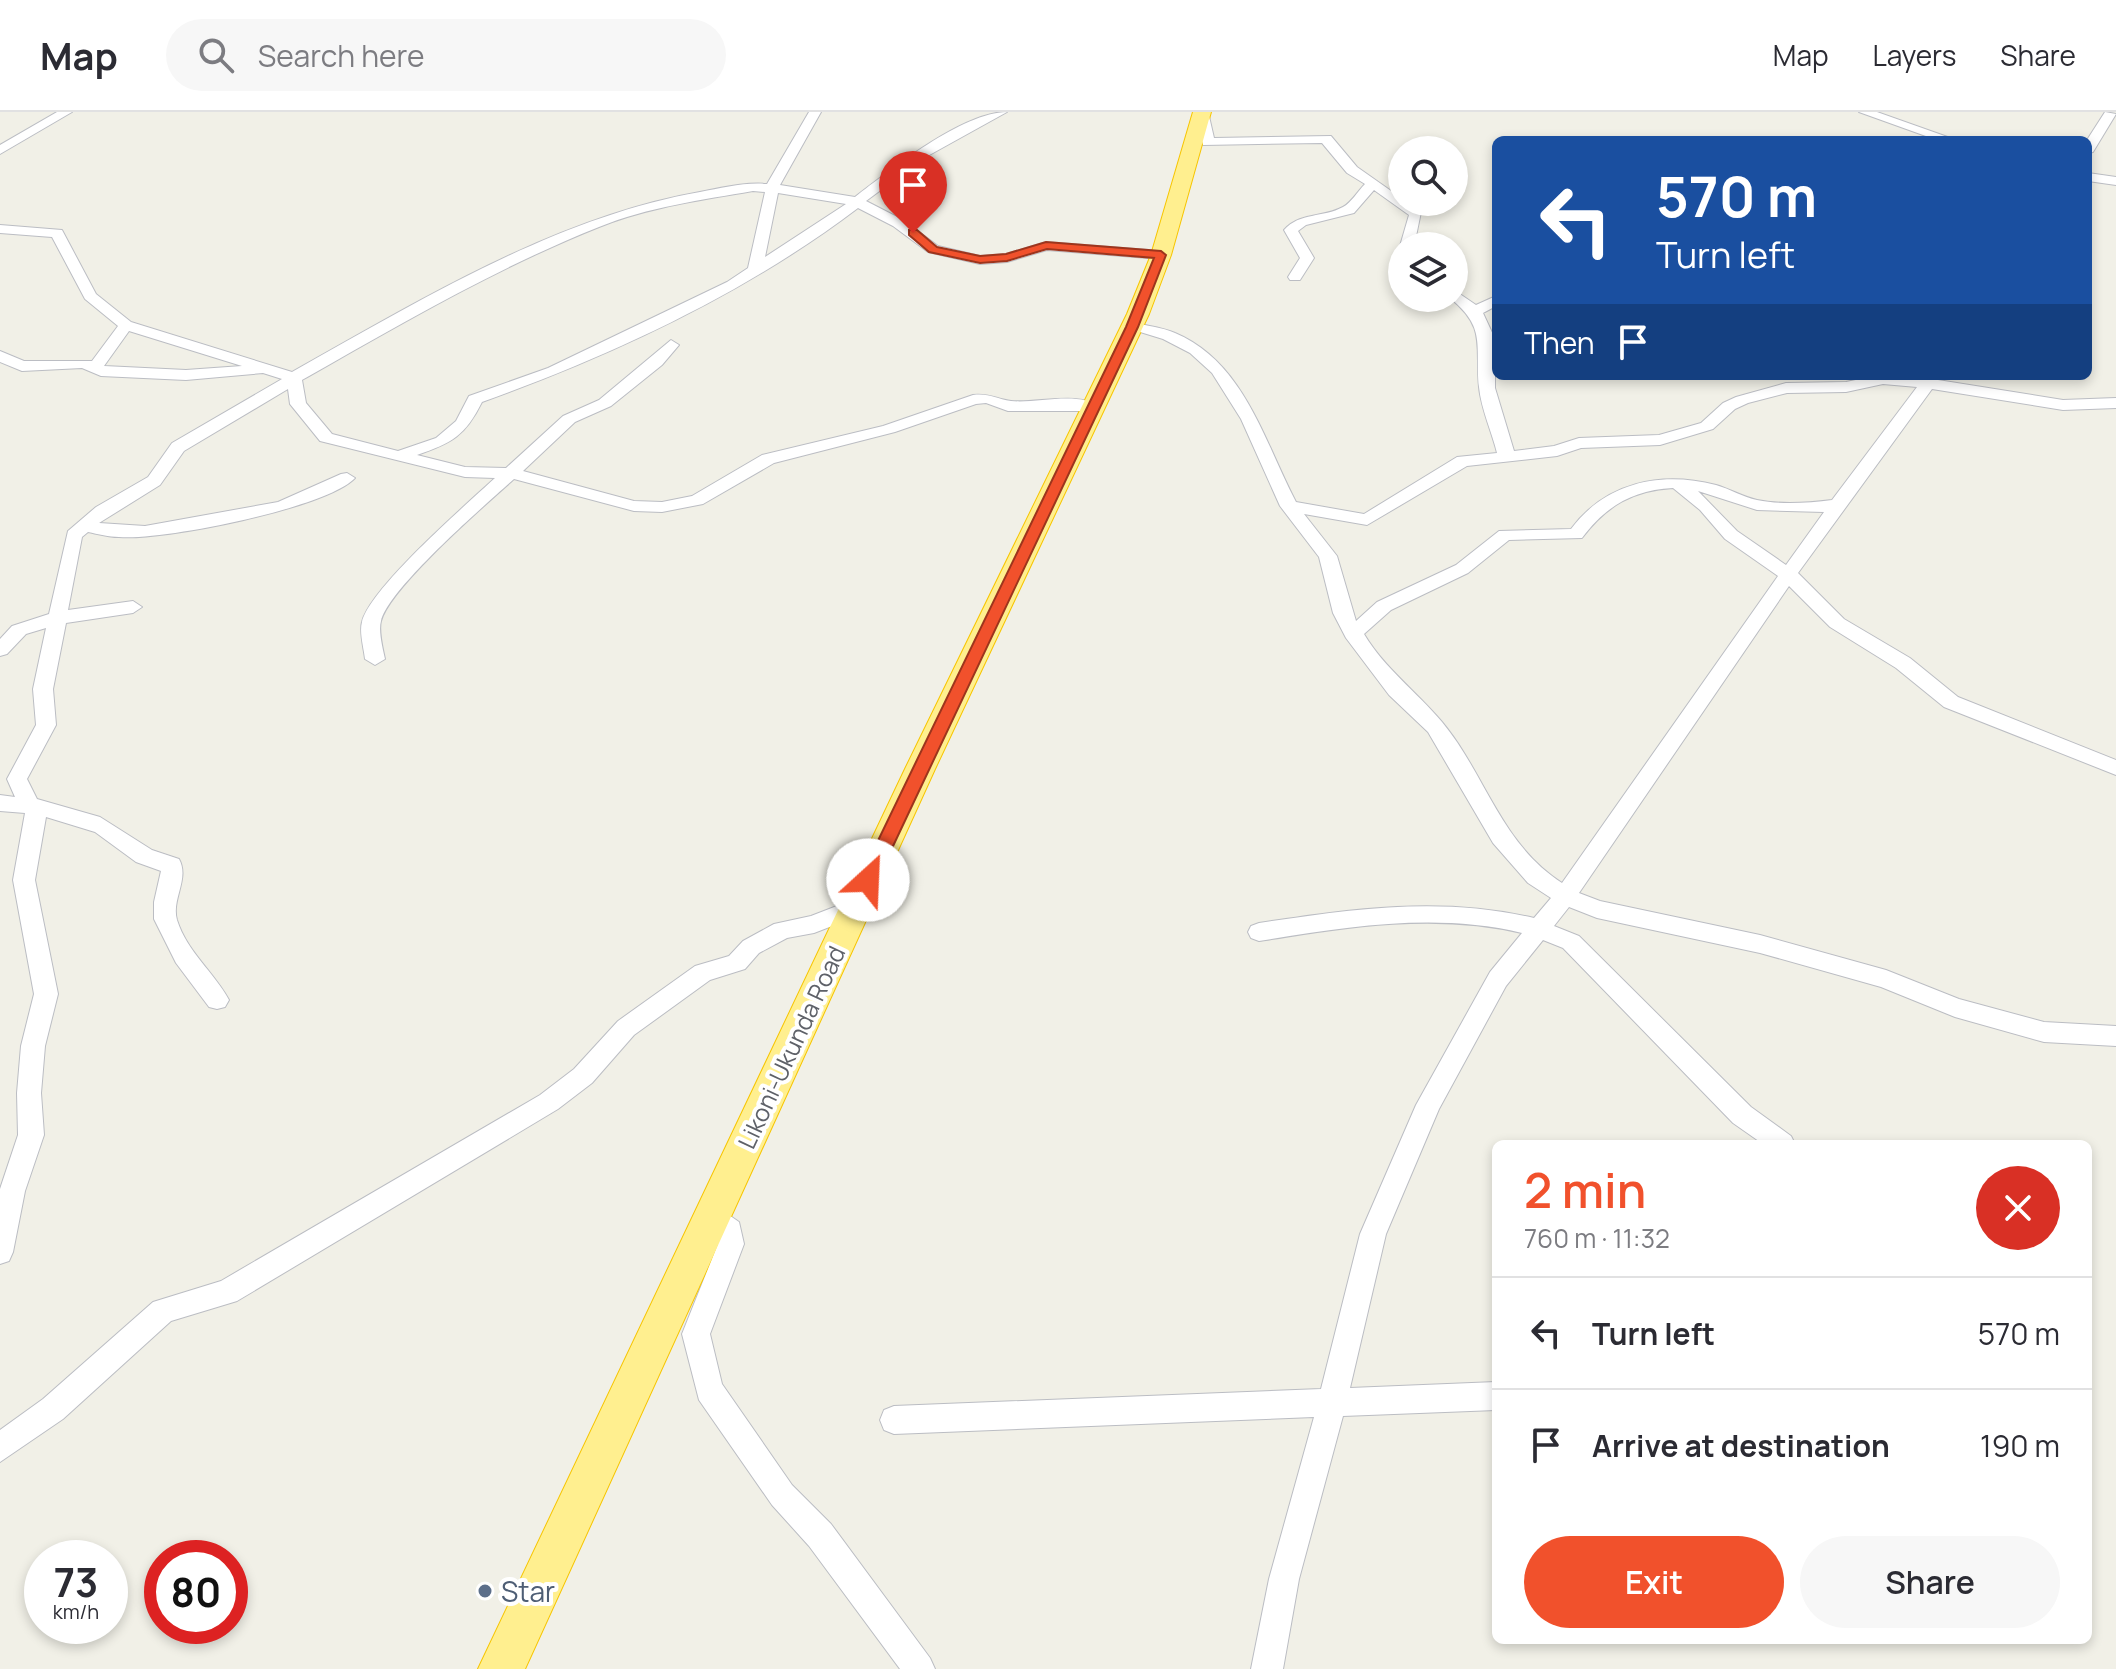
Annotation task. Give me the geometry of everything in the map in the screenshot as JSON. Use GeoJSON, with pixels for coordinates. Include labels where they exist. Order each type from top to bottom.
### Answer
{"type":"FeatureCollection","features":[{"type":"Feature","properties":{"kind":"highway","name":"Likoni-Ukunda Road"},"geometry":{"type":"LineString","coordinates":[[501,1669],[855,908],[1132,327],[1161,255],[1202,113]]}},
{"type":"Feature","properties":{"kind":"street"},"geometry":{"type":"LineString","coordinates":[[0,150],[66,112]]}},
{"type":"Feature","properties":{"kind":"street"},"geometry":{"type":"LineString","coordinates":[[755,269],[774,186],[815,112]]}},
{"type":"Feature","properties":{"kind":"street"},"geometry":{"type":"LineString","coordinates":[[402,455],[442,441],[463,424],[475,399],[554,371],[732,285],[857,202],[919,155],[1001,112]]}},
{"type":"Feature","properties":{"kind":"street"},"geometry":{"type":"LineString","coordinates":[[1865,112],[1938,136]]}},
{"type":"Feature","properties":{"kind":"street"},"geometry":{"type":"LineString","coordinates":[[2092,143],[2111,112]]}},
{"type":"Feature","properties":{"kind":"street"},"geometry":{"type":"LineString","coordinates":[[1202,113],[1208,142],[1326,139],[1352,170],[1416,215],[1411,232]]}},
{"type":"Feature","properties":{"kind":"street"},"geometry":{"type":"LineString","coordinates":[[2092,178],[2116,181]]}},
{"type":"Feature","properties":{"kind":"street"},"geometry":{"type":"LineString","coordinates":[[1295,277],[1307,258],[1291,230],[1301,222],[1349,210],[1373,183]]}},
{"type":"Feature","properties":{"kind":"street"},"geometry":{"type":"LineString","coordinates":[[217,1000],[190,965],[164,908],[174,880],[171,865],[143,859],[111,831],[77,817],[29,805],[17,779],[46,725],[43,689],[74,535],[102,511],[154,481],[178,447],[433,299],[596,223],[677,200],[774,186],[857,202],[898,223],[933,249],[980,260],[1007,258],[1046,246],[1161,255]]}},
{"type":"Feature","properties":{"kind":"street"},"geometry":{"type":"LineString","coordinates":[[0,229],[57,233],[90,296],[126,325],[294,378]]}},
{"type":"Feature","properties":{"kind":"street"},"geometry":{"type":"LineString","coordinates":[[1475,311],[1492,302]]}},
{"type":"Feature","properties":{"kind":"street"},"geometry":{"type":"LineString","coordinates":[[1468,305],[1475,311],[1487,339],[1487,388],[1507,457]]}},
{"type":"Feature","properties":{"kind":"street"},"geometry":{"type":"LineString","coordinates":[[96,367],[126,325]]}},
{"type":"Feature","properties":{"kind":"street"},"geometry":{"type":"LineString","coordinates":[[1132,327],[1179,339],[1217,366],[1257,430],[1275,482],[1289,506],[1328,556],[1342,613],[1353,634],[1396,690],[1435,727],[1501,837],[1536,877],[1565,896],[1597,909],[1760,944],[1858,971],[1955,1007],[2044,1032],[2116,1036]]}},
{"type":"Feature","properties":{"kind":"street"},"geometry":{"type":"LineString","coordinates":[[375,659],[371,622],[386,598],[427,550],[569,419],[605,403],[657,362],[671,345]]}},
{"type":"Feature","properties":{"kind":"street"},"geometry":{"type":"LineString","coordinates":[[0,356],[22,366],[84,363],[101,371],[186,375],[271,370]]}},
{"type":"Feature","properties":{"kind":"street"},"geometry":{"type":"LineString","coordinates":[[294,378],[298,404],[326,438],[465,472],[512,473],[634,506],[662,507],[697,500],[768,459],[889,429],[973,400],[987,398],[1008,406],[1055,404],[1093,408]]}},
{"type":"Feature","properties":{"kind":"street"},"geometry":{"type":"LineString","coordinates":[[1289,506],[1367,520],[1389,503],[1463,461],[1557,451],[1579,443],[1660,440],[1707,426],[1738,402],[1786,388],[1846,387],[1878,380]]}},
{"type":"Feature","properties":{"kind":"street"},"geometry":{"type":"LineString","coordinates":[[1267,1669],[1284,1579],[1333,1400],[1373,1234],[1428,1105],[1498,979],[1565,896],[1837,505],[1930,380],[2063,405],[2116,403]]}},
{"type":"Feature","properties":{"kind":"street"},"geometry":{"type":"LineString","coordinates":[[86,526],[119,532],[145,531],[282,507],[347,478]]}},
{"type":"Feature","properties":{"kind":"street"},"geometry":{"type":"LineString","coordinates":[[1353,634],[1384,606],[1462,569],[1505,535],[1576,534],[1607,500],[1642,485],[1675,483],[1709,488],[1754,504],[1837,505]]}},
{"type":"Feature","properties":{"kind":"street"},"geometry":{"type":"LineString","coordinates":[[1675,483],[1706,506],[1731,535],[1790,576],[1837,623],[1903,663],[1951,702],[2116,768]]}},
{"type":"Feature","properties":{"kind":"street"},"geometry":{"type":"LineString","coordinates":[[0,650],[19,630],[56,618],[133,607]]}},
{"type":"Feature","properties":{"kind":"street"},"geometry":{"type":"LineString","coordinates":[[0,803],[37,807]]}},
{"type":"Feature","properties":{"kind":"street"},"geometry":{"type":"LineString","coordinates":[[0,1252],[12,1191],[31,1135],[29,1093],[33,1046],[46,994],[24,880],[37,807]]}},
{"type":"Feature","properties":{"kind":"street"},"geometry":{"type":"LineString","coordinates":[[0,1448],[53,1409],[163,1311],[227,1292],[549,1102],[583,1076],[626,1028],[703,973],[737,963],[751,947],[782,930],[814,924],[855,908]]}},
{"type":"Feature","properties":{"kind":"street"},"geometry":{"type":"LineString","coordinates":[[1259,932],[1357,917],[1458,914],[1539,926],[1571,942],[1742,1115],[1776,1140]]}},
{"type":"Feature","properties":{"kind":"street"},"geometry":{"type":"LineString","coordinates":[[713,1216],[730,1230],[731,1244],[696,1334],[709,1390],[782,1495],[820,1535],[919,1669]]}},
{"type":"Feature","properties":{"kind":"street"},"geometry":{"type":"LineString","coordinates":[[894,1420],[1333,1400],[1492,1396]]}},
{"type":"Feature","properties":{"kind":"place","name":"Star"},"geometry":{"type":"Point","coordinates":[485,1591]}},
{"type":"Feature","properties":{"kind":"route"},"geometry":{"type":"LineString","coordinates":[[868,880],[1132,327],[1161,255],[1046,246],[1007,258],[980,260],[963,253],[933,249],[913,233]]}}]}
